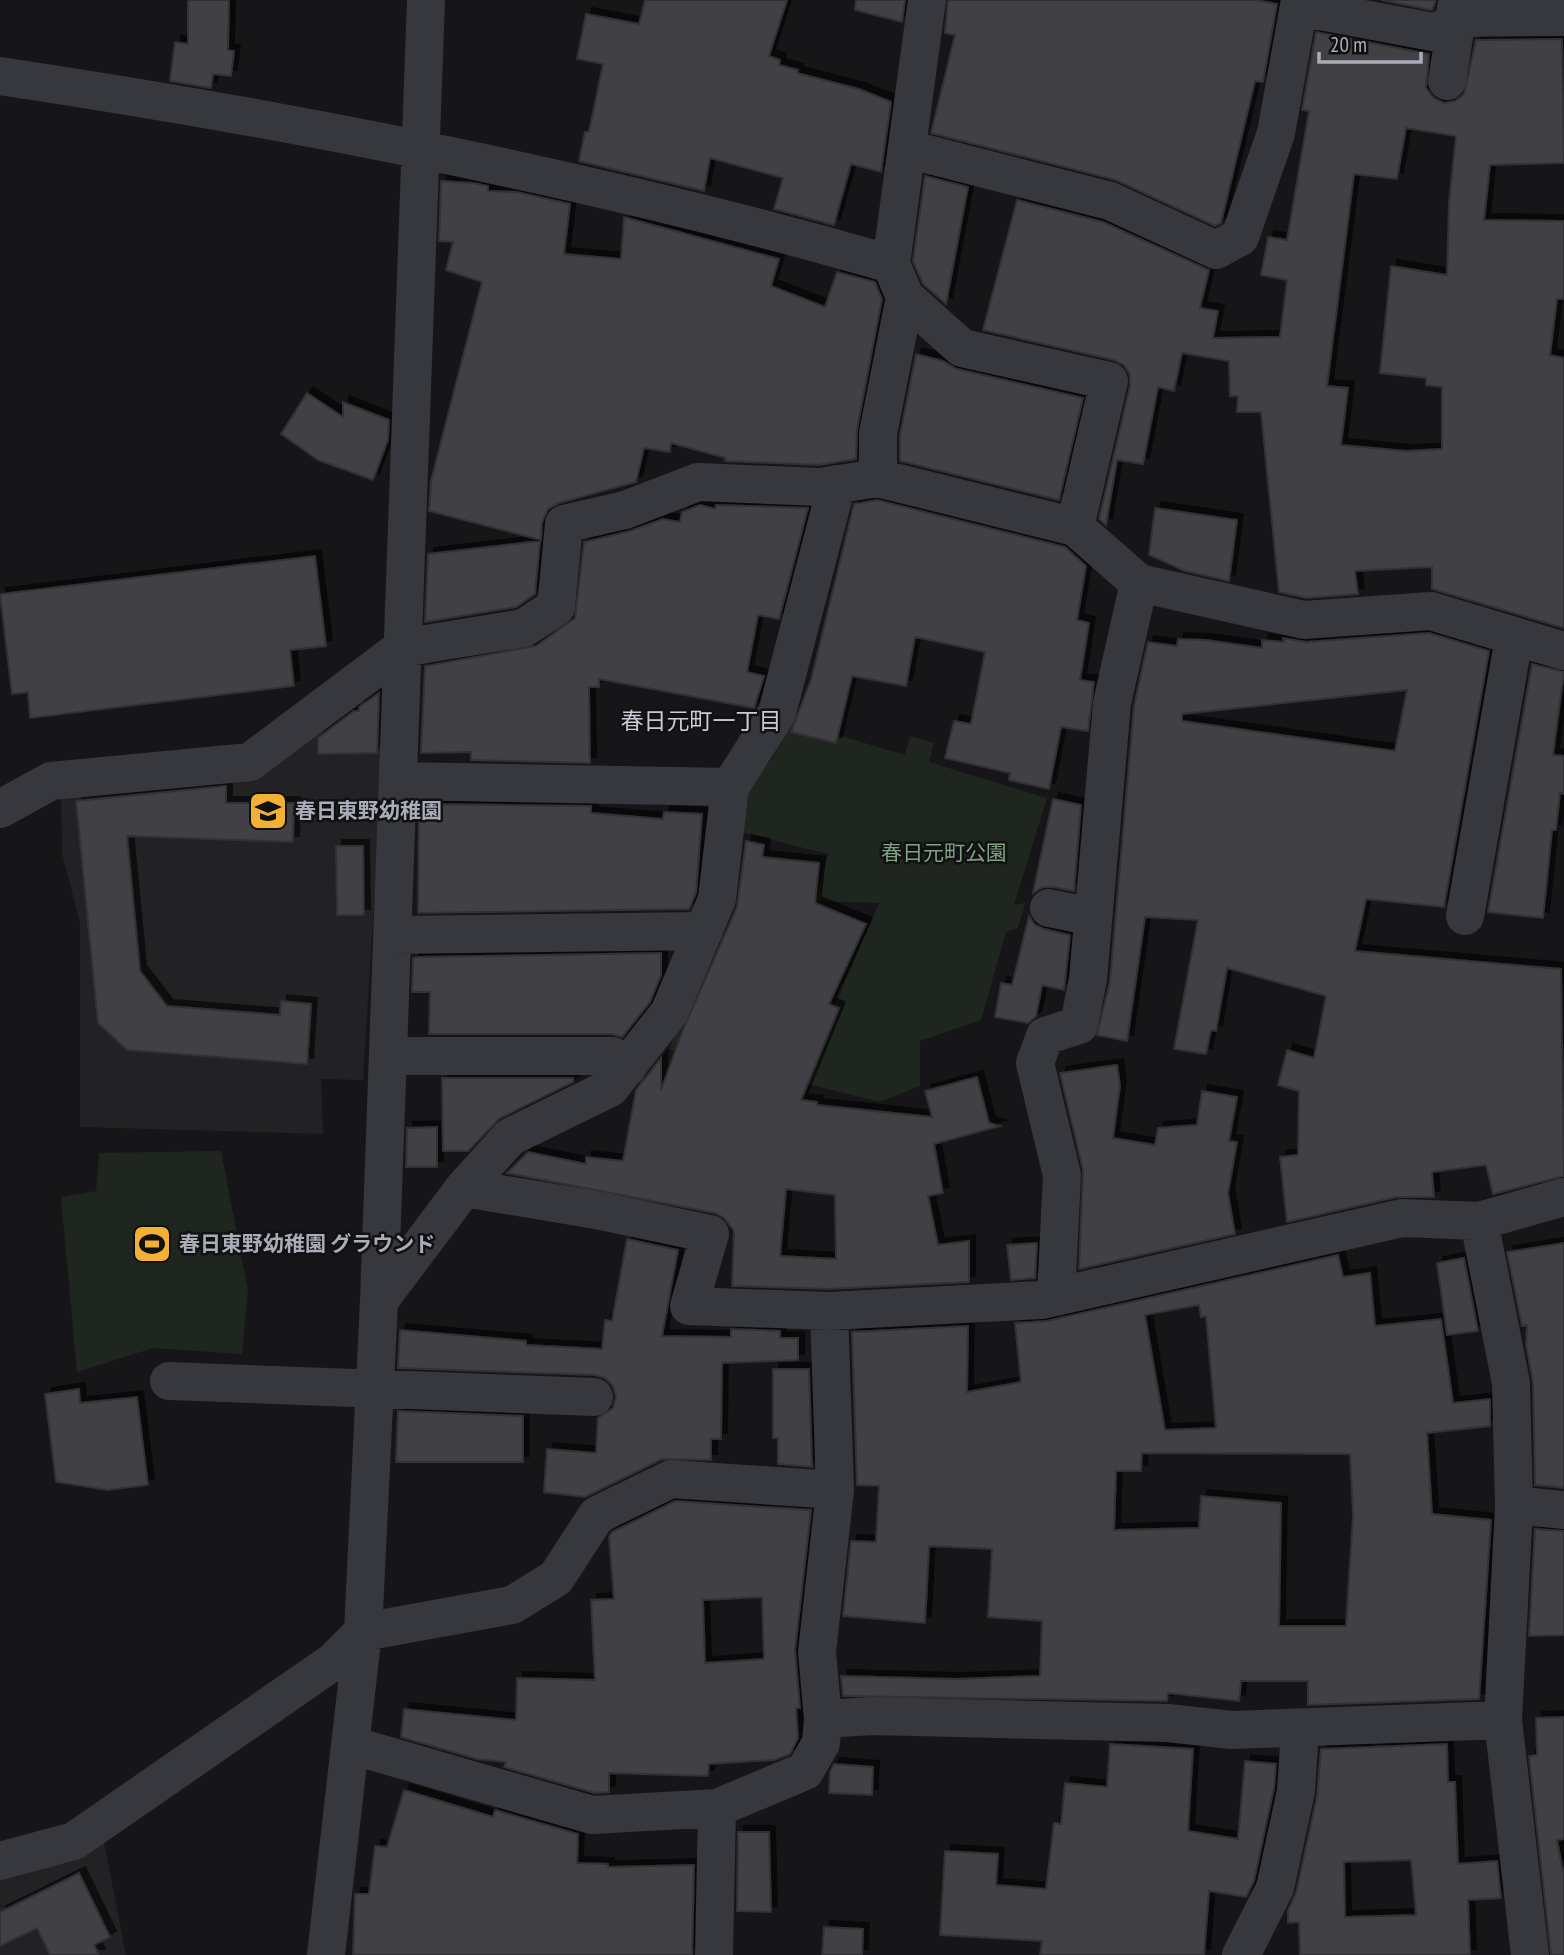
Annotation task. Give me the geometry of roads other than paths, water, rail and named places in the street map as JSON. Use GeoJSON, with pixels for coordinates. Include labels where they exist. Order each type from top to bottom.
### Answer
{"type":"FeatureCollection","features":[{"type":"Feature","properties":{"kind":"street"},"geometry":{"type":"LineString","coordinates":[[326,1955],[363,1632],[379,1301],[426,0]]}},
{"type":"Feature","properties":{"kind":"street"},"geometry":{"type":"LineString","coordinates":[[878,478],[877,433],[898,281],[907,149],[927,0]]}},
{"type":"Feature","properties":{"kind":"street"},"geometry":{"type":"LineString","coordinates":[[907,149],[1110,201],[1216,250],[1240,237],[1276,133],[1299,3],[1438,33],[1456,9]]}},
{"type":"Feature","properties":{"kind":"street"},"geometry":{"type":"LineString","coordinates":[[1456,9],[1564,17]]}},
{"type":"Feature","properties":{"kind":"street"},"geometry":{"type":"LineString","coordinates":[[1447,81],[1456,9]]}},
{"type":"Feature","properties":{"kind":"street"},"geometry":{"type":"LineString","coordinates":[[0,76],[162,100],[421,150],[643,197],[898,281],[962,348],[1109,381],[1075,527]]}},
{"type":"Feature","properties":{"kind":"street"},"geometry":{"type":"LineString","coordinates":[[0,809],[51,781],[250,762],[402,648],[524,628],[556,607],[564,524],[625,510],[698,482],[820,487],[878,478],[1075,527],[1139,583],[1304,621],[1431,611],[1564,651]]}},
{"type":"Feature","properties":{"kind":"street"},"geometry":{"type":"LineString","coordinates":[[379,1301],[464,1188],[510,1137],[611,1088],[669,1013],[718,899],[730,787],[777,713],[837,484]]}},
{"type":"Feature","properties":{"kind":"street"},"geometry":{"type":"LineString","coordinates":[[1056,1297],[1062,1175],[1035,1063],[1045,1036],[1079,1025],[1088,979],[1112,703],[1139,583]]}},
{"type":"Feature","properties":{"kind":"street"},"geometry":{"type":"LineString","coordinates":[[1465,916],[1514,638]]}},
{"type":"Feature","properties":{"kind":"street"},"geometry":{"type":"LineString","coordinates":[[398,781],[730,787]]}},
{"type":"Feature","properties":{"kind":"street"},"geometry":{"type":"LineString","coordinates":[[1049,908],[1093,917]]}},
{"type":"Feature","properties":{"kind":"street"},"geometry":{"type":"LineString","coordinates":[[392,936],[704,931]]}},
{"type":"Feature","properties":{"kind":"street"},"geometry":{"type":"LineString","coordinates":[[388,1056],[612,1056],[627,1068]]}},
{"type":"Feature","properties":{"kind":"street"},"geometry":{"type":"LineString","coordinates":[[464,1188],[596,1210],[710,1234],[689,1306],[829,1311],[1056,1297],[1402,1218],[1479,1221],[1564,1197]]}},
{"type":"Feature","properties":{"kind":"street"},"geometry":{"type":"LineString","coordinates":[[1479,1221],[1511,1383],[1514,1505],[1503,1720],[1530,1955]]}},
{"type":"Feature","properties":{"kind":"street"},"geometry":{"type":"LineString","coordinates":[[351,1745],[592,1815],[718,1808],[805,1771],[821,1743],[823,1719],[817,1652],[835,1490],[829,1311]]}},
{"type":"Feature","properties":{"kind":"street"},"geometry":{"type":"LineString","coordinates":[[169,1381],[594,1397]]}},
{"type":"Feature","properties":{"kind":"street"},"geometry":{"type":"LineString","coordinates":[[0,1861],[74,1841],[334,1661],[363,1632],[512,1605],[556,1578],[597,1516],[671,1479],[835,1490]]}},
{"type":"Feature","properties":{"kind":"street"},"geometry":{"type":"LineString","coordinates":[[1514,1505],[1564,1510]]}},
{"type":"Feature","properties":{"kind":"street"},"geometry":{"type":"LineString","coordinates":[[823,1719],[873,1716],[1300,1730],[1503,1720]]}},
{"type":"Feature","properties":{"kind":"street"},"geometry":{"type":"LineString","coordinates":[[1241,1955],[1275,1888],[1296,1791],[1300,1730]]}},
{"type":"Feature","properties":{"kind":"street"},"geometry":{"type":"LineString","coordinates":[[714,1955],[718,1808]]}},
{"type":"Feature","properties":{"kind":"place","name":"春日東野幼稚園"},"geometry":{"type":"Point","coordinates":[268,811]}},
{"type":"Feature","properties":{"kind":"place","name":"春日東野幼稚園 グラウンド"},"geometry":{"type":"Point","coordinates":[152,1244]}},
{"type":"Feature","properties":{"kind":"district","name":"春日元町一丁目"},"geometry":{"type":"Point","coordinates":[701,721]}},
{"type":"Feature","properties":{"kind":"park label","name":"春日元町公園"},"geometry":{"type":"Point","coordinates":[944,853]}}]}
